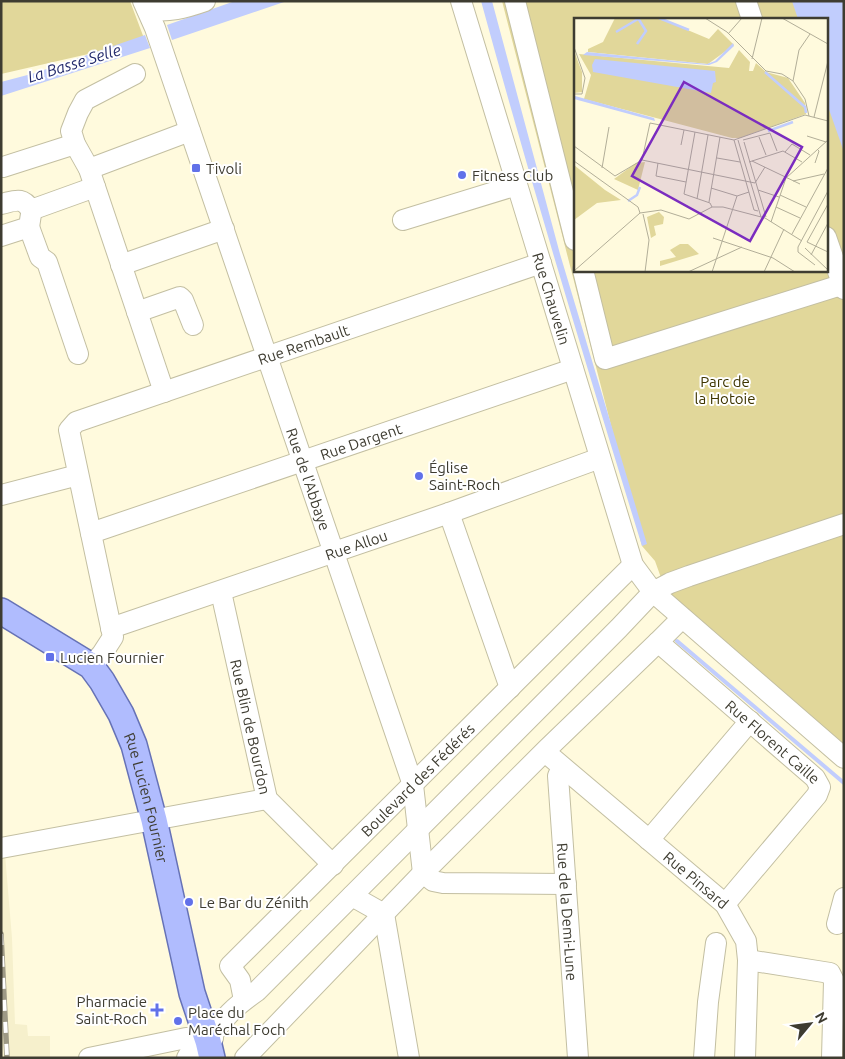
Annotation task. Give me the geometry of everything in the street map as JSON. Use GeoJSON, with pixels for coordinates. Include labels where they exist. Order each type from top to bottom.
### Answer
{"type":"FeatureCollection","features":[{"type":"Feature","properties":{"kind":"main road","name":"Rue Lucien Fournier"},"geometry":{"type":"LineString","coordinates":[[1,610],[90,666],[102,681],[121,714],[134,745],[154,820],[207,1052]]}},
{"type":"Feature","properties":{"kind":"street"},"geometry":{"type":"LineString","coordinates":[[145,5],[160,12],[178,10],[205,1]]}},
{"type":"Feature","properties":{"kind":"street","name":"Rue Chauvelin"},"geometry":{"type":"LineString","coordinates":[[461,1],[633,566],[653,592],[844,758]]}},
{"type":"Feature","properties":{"kind":"street"},"geometry":{"type":"LineString","coordinates":[[515,1],[574,236]]}},
{"type":"Feature","properties":{"kind":"street"},"geometry":{"type":"LineString","coordinates":[[746,1],[752,18]]}},
{"type":"Feature","properties":{"kind":"street","name":"Rue de l'Abbaye"},"geometry":{"type":"LineString","coordinates":[[145,5],[155,28],[413,785],[423,874]]}},
{"type":"Feature","properties":{"kind":"street"},"geometry":{"type":"LineString","coordinates":[[135,74],[85,100],[71,131],[75,144],[92,178],[164,392]]}},
{"type":"Feature","properties":{"kind":"street"},"geometry":{"type":"LineString","coordinates":[[1,236],[92,178],[190,131]]}},
{"type":"Feature","properties":{"kind":"street"},"geometry":{"type":"LineString","coordinates":[[3,167],[75,144]]}},
{"type":"Feature","properties":{"kind":"street"},"geometry":{"type":"LineString","coordinates":[[403,220],[517,185]]}},
{"type":"Feature","properties":{"kind":"street"},"geometry":{"type":"LineString","coordinates":[[1,204],[18,200],[27,204],[40,257],[47,262],[78,354]]}},
{"type":"Feature","properties":{"kind":"street"},"geometry":{"type":"LineString","coordinates":[[121,265],[224,229]]}},
{"type":"Feature","properties":{"kind":"street"},"geometry":{"type":"LineString","coordinates":[[583,271],[605,359],[843,286],[828,243]]}},
{"type":"Feature","properties":{"kind":"street","name":"Rue Rembault"},"geometry":{"type":"LineString","coordinates":[[78,475],[69,430],[76,422],[541,263]]}},
{"type":"Feature","properties":{"kind":"street"},"geometry":{"type":"LineString","coordinates":[[137,312],[180,297],[184,300],[192,325]]}},
{"type":"Feature","properties":{"kind":"street","name":"Rue Dargent"},"geometry":{"type":"LineString","coordinates":[[91,533],[573,369]]}},
{"type":"Feature","properties":{"kind":"street","name":"Rue Allou"},"geometry":{"type":"LineString","coordinates":[[111,628],[449,513],[600,458]]}},
{"type":"Feature","properties":{"kind":"street"},"geometry":{"type":"LineString","coordinates":[[1,496],[78,475],[113,637],[102,654],[90,666]]}},
{"type":"Feature","properties":{"kind":"street"},"geometry":{"type":"LineString","coordinates":[[449,513],[510,688]]}},
{"type":"Feature","properties":{"kind":"street"},"geometry":{"type":"LineString","coordinates":[[89,1058],[176,1047],[191,1052],[207,1052],[239,1021],[250,995],[352,896],[653,592],[680,579],[844,524]]}},
{"type":"Feature","properties":{"kind":"street","name":"Boulevard des Fédérés"},"geometry":{"type":"LineString","coordinates":[[250,995],[230,966],[633,566]]}},
{"type":"Feature","properties":{"kind":"street","name":"Rue Blin de Bourdon"},"geometry":{"type":"LineString","coordinates":[[221,592],[267,799],[333,865]]}},
{"type":"Feature","properties":{"kind":"street"},"geometry":{"type":"LineString","coordinates":[[245,1058],[423,874],[682,618]]}},
{"type":"Feature","properties":{"kind":"street","name":"Rue Florent Caille"},"geometry":{"type":"LineString","coordinates":[[658,642],[816,778],[820,787],[817,795],[725,904]]}},
{"type":"Feature","properties":{"kind":"street"},"geometry":{"type":"LineString","coordinates":[[649,840],[750,721]]}},
{"type":"Feature","properties":{"kind":"street","name":"Rue Pinsard"},"geometry":{"type":"LineString","coordinates":[[545,752],[725,904],[746,941],[748,960],[745,1058]]}},
{"type":"Feature","properties":{"kind":"street","name":"Rue de la Demi-Lune"},"geometry":{"type":"LineString","coordinates":[[562,767],[558,776],[578,1058]]}},
{"type":"Feature","properties":{"kind":"street"},"geometry":{"type":"LineString","coordinates":[[6,847],[267,799]]}},
{"type":"Feature","properties":{"kind":"street"},"geometry":{"type":"LineString","coordinates":[[423,874],[433,881],[443,883],[566,884]]}},
{"type":"Feature","properties":{"kind":"street"},"geometry":{"type":"LineString","coordinates":[[352,896],[384,914]]}},
{"type":"Feature","properties":{"kind":"street"},"geometry":{"type":"LineString","coordinates":[[837,924],[844,898]]}},
{"type":"Feature","properties":{"kind":"street"},"geometry":{"type":"LineString","coordinates":[[384,914],[408,1058]]}},
{"type":"Feature","properties":{"kind":"street"},"geometry":{"type":"LineString","coordinates":[[704,1058],[708,1002],[716,944]]}},
{"type":"Feature","properties":{"kind":"street"},"geometry":{"type":"LineString","coordinates":[[748,960],[830,973],[834,981],[832,1058]]}},
{"type":"Feature","properties":{"kind":"shaded area"},"geometry":{"type":"Polygon","coordinates":[[[5,854],[12,938],[15,1024],[27,1025],[28,1036],[50,1036],[50,1058],[1,1058],[1,855],[5,854]]]}},
{"type":"Feature","properties":{"kind":"green space"},"geometry":{"type":"Polygon","coordinates":[[[1,1],[130,1],[145,41],[1,74],[1,1]]]}},
{"type":"Feature","properties":{"kind":"green space","name":"Parc de la Hotoie"},"geometry":{"type":"Polygon","coordinates":[[[502,1],[844,1],[844,753],[669,600],[655,561],[642,546],[502,1]]]}},
{"type":"Feature","properties":{"kind":"water"},"geometry":{"type":"Polygon","coordinates":[[[235,1],[287,1],[172,40],[167,25],[235,1]]]}},
{"type":"Feature","properties":{"kind":"water"},"geometry":{"type":"Polygon","coordinates":[[[481,1],[492,1],[560,254],[647,544],[642,546],[559,274],[481,1]]]}},
{"type":"Feature","properties":{"kind":"water"},"geometry":{"type":"Polygon","coordinates":[[[792,1],[844,1],[844,152],[828,107],[828,18],[798,18],[792,1]]]}},
{"type":"Feature","properties":{"kind":"water","name":"La Basse Selle"},"geometry":{"type":"Polygon","coordinates":[[[145,35],[150,48],[1,96],[1,82],[35,73],[145,35]]]}},
{"type":"Feature","properties":{"kind":"waterway"},"geometry":{"type":"LineString","coordinates":[[677,641],[844,783]]}},
{"type":"Feature","properties":{"kind":"railway"},"geometry":{"type":"LineString","coordinates":[[1,934],[7,1058]]}},
{"type":"Feature","properties":{"kind":"place","name":"Tivoli"},"geometry":{"type":"Point","coordinates":[196,168]}},
{"type":"Feature","properties":{"kind":"place","name":"Fitness Club"},"geometry":{"type":"Point","coordinates":[462,175]}},
{"type":"Feature","properties":{"kind":"place","name":"Église Saint-Roch"},"geometry":{"type":"Point","coordinates":[419,476]}},
{"type":"Feature","properties":{"kind":"place","name":"Lucien Fournier"},"geometry":{"type":"Point","coordinates":[50,657]}},
{"type":"Feature","properties":{"kind":"place","name":"Le Bar du Zénith"},"geometry":{"type":"Point","coordinates":[189,902]}},
{"type":"Feature","properties":{"kind":"place","name":"Pharmacie Saint-Roch"},"geometry":{"type":"Point","coordinates":[157,1010]}},
{"type":"Feature","properties":{"kind":"place","name":"Place du Maréchal Foch"},"geometry":{"type":"Point","coordinates":[178,1021]}}]}
